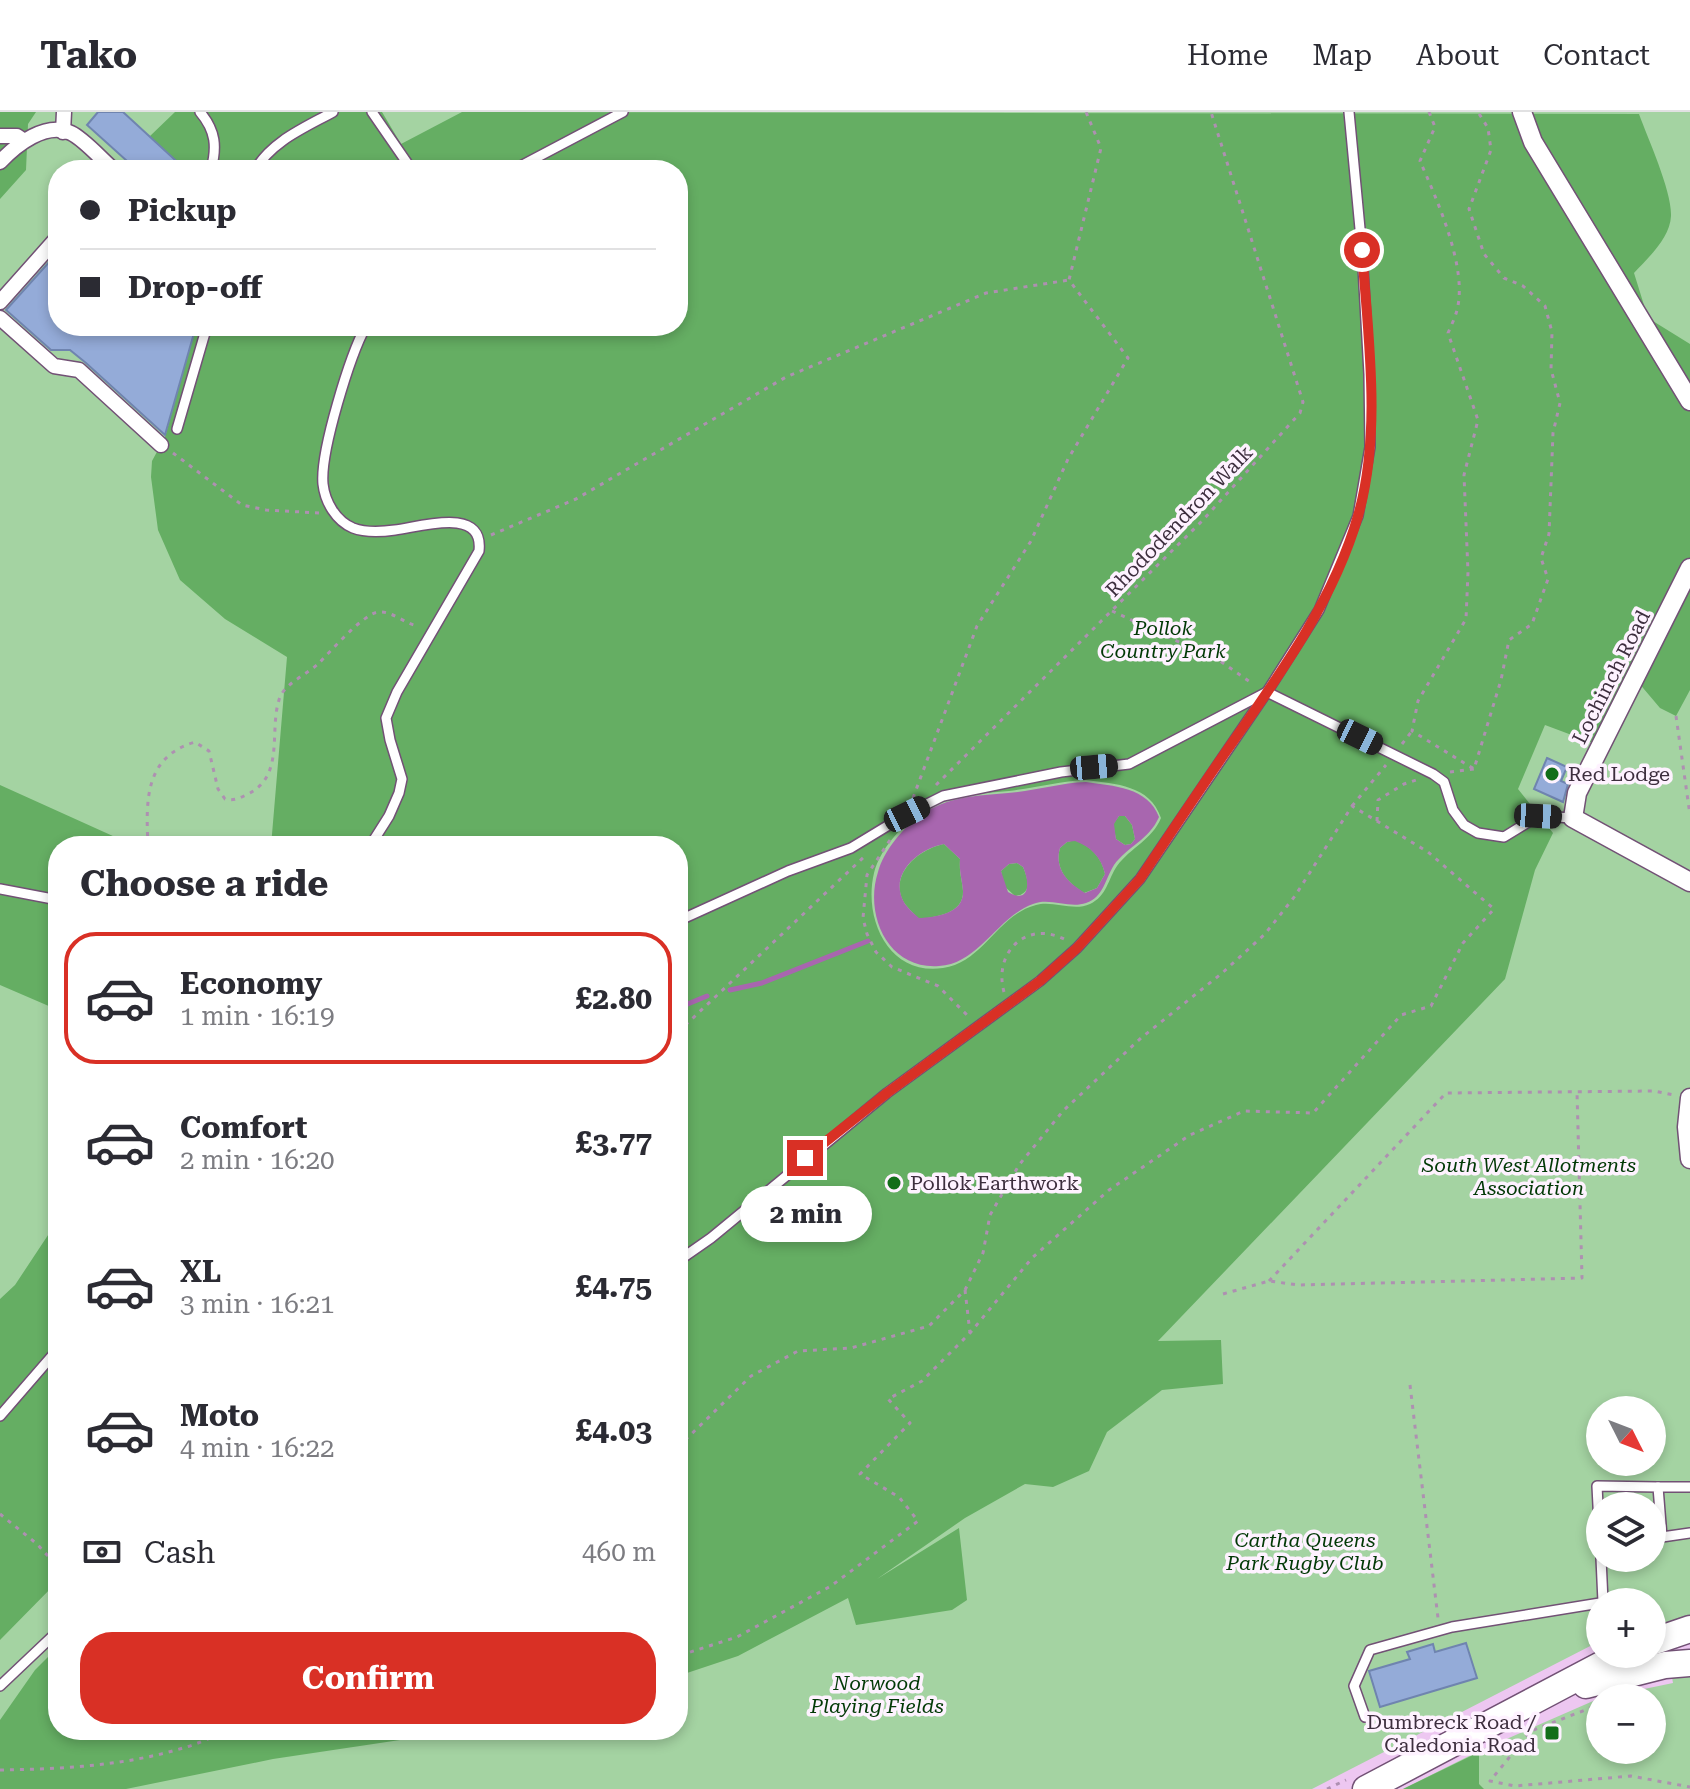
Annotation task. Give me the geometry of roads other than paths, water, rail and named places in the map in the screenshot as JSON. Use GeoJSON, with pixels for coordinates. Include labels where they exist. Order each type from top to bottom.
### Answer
{"type":"FeatureCollection","features":[{"type":"Feature","properties":{"kind":"main road"},"geometry":{"type":"LineString","coordinates":[[1666,1637],[1690,1629]]}},
{"type":"Feature","properties":{"kind":"main road"},"geometry":{"type":"LineString","coordinates":[[1540,1697],[1649,1669],[1690,1663]]}},
{"type":"Feature","properties":{"kind":"main road"},"geometry":{"type":"LineString","coordinates":[[1366,1789],[1595,1668]]}},
{"type":"Feature","properties":{"kind":"street"},"geometry":{"type":"LineString","coordinates":[[63,132],[64,112]]}},
{"type":"Feature","properties":{"kind":"street"},"geometry":{"type":"LineString","coordinates":[[1522,112],[1533,142],[1690,401]]}},
{"type":"Feature","properties":{"kind":"street"},"geometry":{"type":"LineString","coordinates":[[0,162],[23,140],[54,130],[71,133],[102,160]]}},
{"type":"Feature","properties":{"kind":"street"},"geometry":{"type":"LineString","coordinates":[[0,136],[17,136],[23,140]]}},
{"type":"Feature","properties":{"kind":"street"},"geometry":{"type":"LineString","coordinates":[[0,302],[48,248]]}},
{"type":"Feature","properties":{"kind":"street"},"geometry":{"type":"LineString","coordinates":[[0,318],[54,366],[79,370],[165,448]]}},
{"type":"Feature","properties":{"kind":"street","name":"Lochinch Road"},"geometry":{"type":"LineString","coordinates":[[1573,818],[1577,793],[1690,568]]}},
{"type":"Feature","properties":{"kind":"street"},"geometry":{"type":"LineString","coordinates":[[1573,818],[1690,882]]}},
{"type":"Feature","properties":{"kind":"street"},"geometry":{"type":"LineString","coordinates":[[1690,1099],[1687,1127],[1690,1159]]}},
{"type":"Feature","properties":{"kind":"lane"},"geometry":{"type":"LineString","coordinates":[[200,112],[209,122],[216,141],[213,160]]}},
{"type":"Feature","properties":{"kind":"lane"},"geometry":{"type":"LineString","coordinates":[[261,160],[278,143],[333,112]]}},
{"type":"Feature","properties":{"kind":"lane"},"geometry":{"type":"LineString","coordinates":[[372,112],[405,160]]}},
{"type":"Feature","properties":{"kind":"lane"},"geometry":{"type":"LineString","coordinates":[[532,160],[623,112]]}},
{"type":"Feature","properties":{"kind":"lane"},"geometry":{"type":"LineString","coordinates":[[688,1254],[887,1093],[1040,981],[1077,948],[1140,879],[1319,610],[1358,516],[1370,447],[1362,250],[1349,112]]}},
{"type":"Feature","properties":{"kind":"lane"},"geometry":{"type":"LineString","coordinates":[[177,429],[204,336]]}},
{"type":"Feature","properties":{"kind":"lane"},"geometry":{"type":"LineString","coordinates":[[360,336],[328,443],[323,484],[329,506],[341,521],[370,532],[445,522],[469,527],[476,531],[480,540],[479,551],[397,692],[386,718],[402,779],[389,816],[376,836]]}},
{"type":"Feature","properties":{"kind":"lane"},"geometry":{"type":"LineString","coordinates":[[1267,692],[1433,774],[1444,782],[1453,810],[1464,825],[1478,833],[1504,837],[1538,816],[1573,818]]}},
{"type":"Feature","properties":{"kind":"lane"},"geometry":{"type":"LineString","coordinates":[[688,916],[788,871],[851,848],[943,796],[1072,770],[1129,764],[1267,692]]}},
{"type":"Feature","properties":{"kind":"lane"},"geometry":{"type":"LineString","coordinates":[[0,889],[48,898]]}},
{"type":"Feature","properties":{"kind":"lane"},"geometry":{"type":"LineString","coordinates":[[0,1416],[48,1361]]}},
{"type":"Feature","properties":{"kind":"lane"},"geometry":{"type":"LineString","coordinates":[[1597,1492],[1597,1486],[1690,1487]]}},
{"type":"Feature","properties":{"kind":"lane"},"geometry":{"type":"LineString","coordinates":[[1658,1487],[1662,1537],[1690,1533]]}},
{"type":"Feature","properties":{"kind":"lane"},"geometry":{"type":"LineString","coordinates":[[1365,1717],[1354,1686],[1370,1650],[1439,1630],[1586,1606]]}},
{"type":"Feature","properties":{"kind":"lane"},"geometry":{"type":"LineString","coordinates":[[0,1686],[48,1640]]}},
{"type":"Feature","properties":{"kind":"waterway"},"geometry":{"type":"LineString","coordinates":[[730,990],[762,983],[868,941]]}},
{"type":"Feature","properties":{"kind":"waterway"},"geometry":{"type":"LineString","coordinates":[[688,1004],[707,996]]}},
{"type":"Feature","properties":{"kind":"place","name":"Red Lodge"},"geometry":{"type":"Point","coordinates":[1552,774]}},
{"type":"Feature","properties":{"kind":"place","name":"Pollok Earthwork"},"geometry":{"type":"Point","coordinates":[894,1183]}},
{"type":"Feature","properties":{"kind":"place","name":"Dumbreck Road / Caledonia Road"},"geometry":{"type":"Point","coordinates":[1552,1733]}},
{"type":"Feature","properties":{"kind":"park label","name":"Pollok Country Park"},"geometry":{"type":"Point","coordinates":[1163,640]}},
{"type":"Feature","properties":{"kind":"park label","name":"South West Allotments Association"},"geometry":{"type":"Point","coordinates":[1529,1176]}},
{"type":"Feature","properties":{"kind":"park label","name":"Cartha Queens Park Rugby Club"},"geometry":{"type":"Point","coordinates":[1305,1552]}},
{"type":"Feature","properties":{"kind":"park label","name":"Norwood Playing Fields"},"geometry":{"type":"Point","coordinates":[877,1694]}}]}
